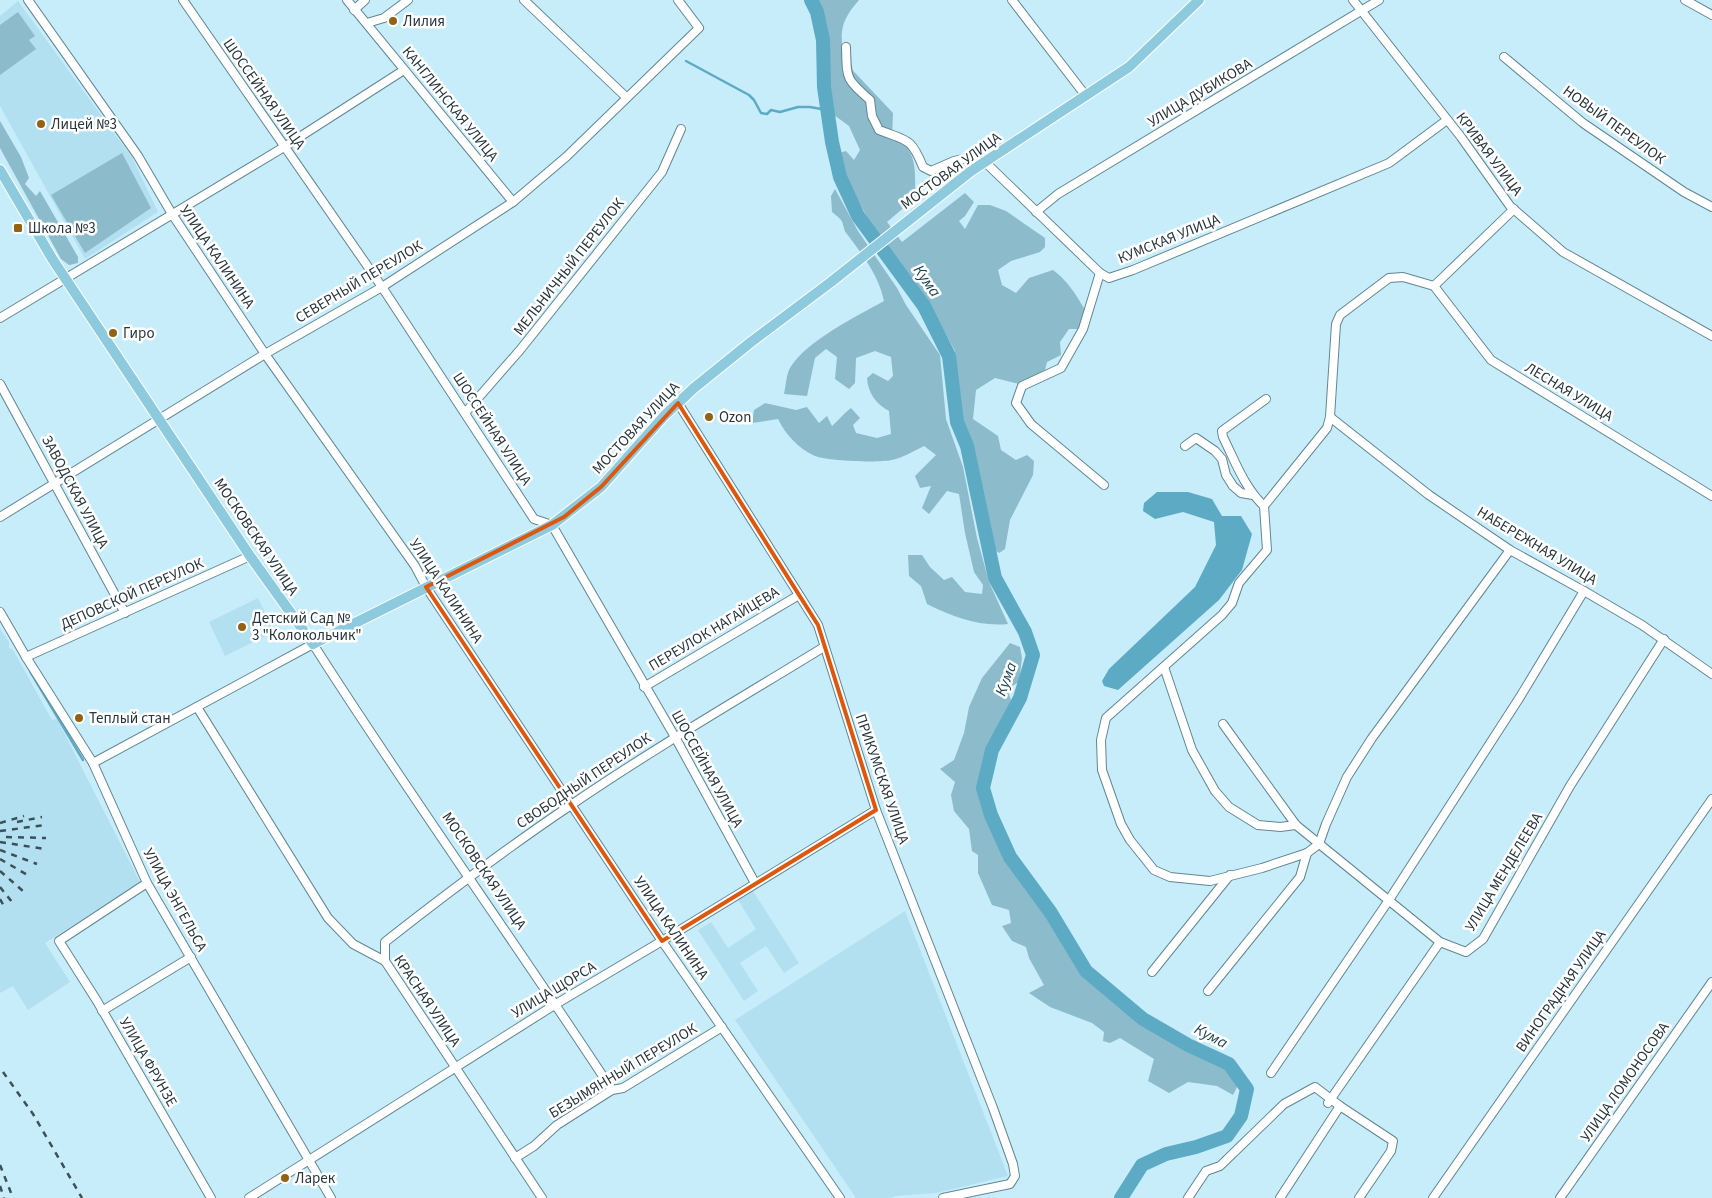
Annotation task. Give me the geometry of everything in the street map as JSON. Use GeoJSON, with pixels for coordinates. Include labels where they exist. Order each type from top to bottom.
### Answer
{"type":"FeatureCollection","features":[{"type":"Feature","properties":{"kind":"main road","name":"МОСТОВАЯ УЛИЦА"},"geometry":{"type":"LineString","coordinates":[[313,644],[552,526],[601,487],[642,440],[678,403],[751,342],[971,171],[1129,67],[1199,0]]}},
{"type":"Feature","properties":{"kind":"main road","name":"МОСКОВСКАЯ УЛИЦА"},"geometry":{"type":"LineString","coordinates":[[0,170],[65,279],[250,556],[313,644]]}},
{"type":"Feature","properties":{"kind":"street","name":"УЛИЦА КАЛИНИНА"},"geometry":{"type":"LineString","coordinates":[[28,0],[138,156],[172,214],[265,354],[415,566],[426,587],[662,941],[840,1198]]}},
{"type":"Feature","properties":{"kind":"street","name":"ШОССЕЙНАЯ УЛИЦА"},"geometry":{"type":"LineString","coordinates":[[183,0],[382,287],[534,519],[552,526],[644,687],[675,737],[755,884]]}},
{"type":"Feature","properties":{"kind":"street","name":"КАНГЛИНСКАЯ УЛИЦА"},"geometry":{"type":"LineString","coordinates":[[347,0],[513,202]]}},
{"type":"Feature","properties":{"kind":"street"},"geometry":{"type":"LineString","coordinates":[[354,10],[365,0]]}},
{"type":"Feature","properties":{"kind":"street"},"geometry":{"type":"LineString","coordinates":[[367,24],[384,18],[408,0]]}},
{"type":"Feature","properties":{"kind":"street"},"geometry":{"type":"LineString","coordinates":[[524,0],[626,97]]}},
{"type":"Feature","properties":{"kind":"street","name":"СЕВЕРНЫЙ ПЕРЕУЛОК"},"geometry":{"type":"LineString","coordinates":[[0,517],[265,354],[382,287],[513,202],[566,156],[699,28],[678,0]]}},
{"type":"Feature","properties":{"kind":"street"},"geometry":{"type":"LineString","coordinates":[[1012,0],[1086,96]]}},
{"type":"Feature","properties":{"kind":"street","name":"КРИВАЯ УЛИЦА"},"geometry":{"type":"LineString","coordinates":[[1353,0],[1461,136],[1514,209],[1563,252],[1712,336]]}},
{"type":"Feature","properties":{"kind":"street","name":"УЛИЦА ДУБИКОВА"},"geometry":{"type":"LineString","coordinates":[[1036,212],[1058,194],[1379,0]]}},
{"type":"Feature","properties":{"kind":"street"},"geometry":{"type":"LineString","coordinates":[[1686,0],[1712,15]]}},
{"type":"Feature","properties":{"kind":"street"},"geometry":{"type":"LineString","coordinates":[[846,47],[847,75],[852,84],[870,100],[872,116],[879,130],[906,139],[916,150],[923,167],[931,171],[971,156],[985,162],[1100,272],[1083,329],[1061,368],[1022,386],[1016,403],[1031,424],[1104,485]]}},
{"type":"Feature","properties":{"kind":"street","name":"НОВЫЙ ПЕРЕУЛОК"},"geometry":{"type":"LineString","coordinates":[[1504,57],[1583,122],[1684,192],[1712,207]]}},
{"type":"Feature","properties":{"kind":"street"},"geometry":{"type":"LineString","coordinates":[[0,318],[284,147],[404,70]]}},
{"type":"Feature","properties":{"kind":"street","name":"КУМСКАЯ УЛИЦА"},"geometry":{"type":"LineString","coordinates":[[1100,272],[1109,278],[1133,270],[1389,162],[1447,120]]}},
{"type":"Feature","properties":{"kind":"street","name":"МЕЛЬНИЧНЫЙ ПЕРЕУЛОК"},"geometry":{"type":"LineString","coordinates":[[465,413],[520,350],[662,172],[681,130]]}},
{"type":"Feature","properties":{"kind":"street"},"geometry":{"type":"LineString","coordinates":[[1264,506],[1327,428],[1330,417],[1336,324],[1340,315],[1389,278],[1403,277],[1434,286],[1514,209]]}},
{"type":"Feature","properties":{"kind":"street","name":"ЛЕСНАЯ УЛИЦА"},"geometry":{"type":"LineString","coordinates":[[1434,286],[1491,360],[1712,496]]}},
{"type":"Feature","properties":{"kind":"street","name":"ЗАВОДСКАЯ УЛИЦА"},"geometry":{"type":"LineString","coordinates":[[0,384],[125,613]]}},
{"type":"Feature","properties":{"kind":"street"},"geometry":{"type":"LineString","coordinates":[[1266,399],[1222,431],[1223,437],[1244,480],[1253,495],[1264,506],[1267,550],[1265,554],[1240,583],[1232,603],[1222,615],[1106,718],[1101,740],[1102,770],[1121,824],[1130,840],[1154,870],[1170,877],[1185,880],[1210,881],[1262,868],[1307,853],[1319,844],[1347,777],[1372,738],[1510,550]]}},
{"type":"Feature","properties":{"kind":"street","name":"ПРИКУМСКАЯ УЛИЦА"},"geometry":{"type":"LineString","coordinates":[[678,403],[818,625],[876,810],[993,1108],[1013,1164],[1015,1176],[1010,1184],[943,1198]]}},
{"type":"Feature","properties":{"kind":"street","name":"НАБЕРЕЖНАЯ УЛИЦА"},"geometry":{"type":"LineString","coordinates":[[1330,417],[1429,495],[1510,550],[1584,590],[1664,639],[1712,674]]}},
{"type":"Feature","properties":{"kind":"street"},"geometry":{"type":"LineString","coordinates":[[1185,446],[1196,438],[1215,451],[1222,459],[1226,475],[1233,486],[1241,494],[1253,495]]}},
{"type":"Feature","properties":{"kind":"street","name":"ДЕПОВСКОЙ ПЕРЕУЛОК"},"geometry":{"type":"LineString","coordinates":[[26,657],[250,556]]}},
{"type":"Feature","properties":{"kind":"street"},"geometry":{"type":"LineString","coordinates":[[1271,1073],[1388,900],[1520,697],[1584,590]]}},
{"type":"Feature","properties":{"kind":"street","name":"ПЕРЕУЛОК НАГАЙЦЕВА"},"geometry":{"type":"LineString","coordinates":[[644,687],[799,595]]}},
{"type":"Feature","properties":{"kind":"street","name":"УЛИЦА ЭНГЕЛЬСА"},"geometry":{"type":"LineString","coordinates":[[0,612],[93,763],[147,883],[331,1198]]}},
{"type":"Feature","properties":{"kind":"street","name":"УЛИЦА МЕНДЕЛЕЕВА"},"geometry":{"type":"LineString","coordinates":[[1440,942],[1466,952],[1483,938],[1570,786],[1664,639]]}},
{"type":"Feature","properties":{"kind":"street","name":"МОСТОВАЯ УЛИЦА"},"geometry":{"type":"LineString","coordinates":[[93,763],[313,644]]}},
{"type":"Feature","properties":{"kind":"street","name":"МОСКОВСКАЯ УЛИЦА"},"geometry":{"type":"LineString","coordinates":[[313,644],[352,705],[556,1004],[612,1090]]}},
{"type":"Feature","properties":{"kind":"street","name":"СВОБОДНЫЙ ПЕРЕУЛОК"},"geometry":{"type":"LineString","coordinates":[[385,961],[385,942],[469,876],[571,805],[675,737],[824,647]]}},
{"type":"Feature","properties":{"kind":"street"},"geometry":{"type":"LineString","coordinates":[[1164,668],[1192,750],[1215,791],[1229,807],[1258,825],[1280,827],[1296,825]]}},
{"type":"Feature","properties":{"kind":"street","name":"КРАСНАЯ УЛИЦА"},"geometry":{"type":"LineString","coordinates":[[198,707],[328,918],[353,944],[385,961],[542,1198]]}},
{"type":"Feature","properties":{"kind":"street"},"geometry":{"type":"LineString","coordinates":[[1223,724],[1296,825],[1440,942],[1329,1100]]}},
{"type":"Feature","properties":{"kind":"street","name":"ВИНОГРАДНАЯ УЛИЦА"},"geometry":{"type":"LineString","coordinates":[[1433,1198],[1712,799]]}},
{"type":"Feature","properties":{"kind":"street","name":"УЛИЦА ЩОРСА"},"geometry":{"type":"LineString","coordinates":[[249,1198],[556,1004],[876,810]]}},
{"type":"Feature","properties":{"kind":"street"},"geometry":{"type":"LineString","coordinates":[[1208,991],[1300,877],[1307,853]]}},
{"type":"Feature","properties":{"kind":"street"},"geometry":{"type":"LineString","coordinates":[[1152,972],[1230,876]]}},
{"type":"Feature","properties":{"kind":"street","name":"УЛИЦА ФРУНЗЕ"},"geometry":{"type":"LineString","coordinates":[[147,883],[59,941],[211,1198]]}},
{"type":"Feature","properties":{"kind":"street"},"geometry":{"type":"LineString","coordinates":[[102,1011],[191,958]]}},
{"type":"Feature","properties":{"kind":"street","name":"УЛИЦА ЛОМОНОСОВА"},"geometry":{"type":"LineString","coordinates":[[1560,1198],[1712,982]]}},
{"type":"Feature","properties":{"kind":"street","name":"БЕЗЫМЯННЫЙ ПЕРЕУЛОК"},"geometry":{"type":"LineString","coordinates":[[515,1158],[534,1146],[557,1125],[612,1090],[623,1088],[722,1027]]}},
{"type":"Feature","properties":{"kind":"street"},"geometry":{"type":"LineString","coordinates":[[1188,1198],[1206,1171],[1220,1166],[1284,1104],[1315,1087],[1329,1100],[1393,1141],[1391,1151],[1359,1198]]}},
{"type":"Feature","properties":{"kind":"street"},"geometry":{"type":"LineString","coordinates":[[1280,1198],[1340,1106]]}},
{"type":"Feature","properties":{"kind":"highlighted area"},"geometry":{"type":"Polygon","coordinates":[[[678,403],[818,625],[876,810],[662,941],[426,587],[564,517],[601,487],[678,403]]]}},
{"type":"Feature","properties":{"kind":"shaded area"},"geometry":{"type":"Polygon","coordinates":[[[816,0],[859,0],[848,15],[843,28],[843,60],[893,113],[892,139],[901,142],[907,148],[914,162],[915,198],[887,222],[902,242],[965,193],[974,202],[965,216],[959,221],[965,229],[978,205],[990,205],[1006,211],[1045,238],[1045,247],[1040,252],[1011,261],[998,270],[1002,285],[1016,293],[1029,278],[1053,270],[1067,283],[1085,310],[1078,329],[1069,329],[1060,342],[1061,355],[1047,362],[1045,370],[1019,384],[995,378],[976,390],[973,419],[998,436],[1001,450],[1016,460],[1027,455],[1034,461],[1033,475],[1010,520],[1005,549],[999,553],[995,550],[972,448],[962,422],[955,351],[929,303],[870,223],[838,161],[839,153],[846,151],[854,160],[860,150],[849,126],[834,115],[830,89],[827,39],[816,0]]]}},
{"type":"Feature","properties":{"kind":"shaded area"},"geometry":{"type":"Polygon","coordinates":[[[18,1],[133,159],[158,212],[85,259],[0,106],[0,16],[18,1]]]}},
{"type":"Feature","properties":{"kind":"shaded area"},"geometry":{"type":"Polygon","coordinates":[[[18,12],[35,36],[29,40],[36,49],[0,75],[0,25],[18,12]]]}},
{"type":"Feature","properties":{"kind":"shaded area"},"geometry":{"type":"Polygon","coordinates":[[[0,121],[21,157],[29,178],[25,184],[36,196],[40,191],[78,257],[78,263],[69,265],[61,259],[0,148],[0,121]]]}},
{"type":"Feature","properties":{"kind":"shaded area"},"geometry":{"type":"Polygon","coordinates":[[[122,153],[151,208],[85,253],[51,195],[122,153]]]}},
{"type":"Feature","properties":{"kind":"shaded area"},"geometry":{"type":"Polygon","coordinates":[[[835,189],[858,231],[940,355],[946,419],[963,467],[977,538],[989,582],[1008,624],[987,624],[967,620],[927,604],[921,586],[909,576],[908,555],[922,555],[930,567],[944,580],[952,577],[965,592],[982,594],[983,585],[974,572],[959,494],[947,491],[929,514],[922,508],[931,486],[920,488],[915,476],[936,455],[924,446],[900,458],[885,461],[821,458],[809,453],[798,445],[784,430],[778,419],[752,423],[754,410],[765,403],[796,410],[807,407],[819,423],[827,416],[832,426],[851,408],[860,418],[853,425],[856,433],[877,438],[891,434],[889,411],[874,398],[867,378],[873,373],[888,381],[893,376],[891,357],[875,351],[856,358],[855,383],[849,389],[835,379],[837,357],[826,349],[815,358],[807,396],[784,394],[790,368],[808,348],[833,330],[884,301],[882,292],[869,266],[846,232],[841,220],[832,212],[831,196],[835,189]]]}},
{"type":"Feature","properties":{"kind":"shaded area"},"geometry":{"type":"Polygon","coordinates":[[[1157,492],[1188,492],[1212,499],[1222,516],[1241,516],[1252,534],[1242,570],[1219,600],[1118,690],[1104,686],[1102,681],[1109,669],[1195,587],[1216,545],[1214,522],[1183,512],[1155,519],[1143,511],[1144,503],[1157,492]]]}},
{"type":"Feature","properties":{"kind":"shaded area","name":"Детский Сад № 3 \"Колокольчик\""},"geometry":{"type":"Polygon","coordinates":[[[258,598],[274,632],[225,656],[209,622],[258,598]]]}},
{"type":"Feature","properties":{"kind":"shaded area"},"geometry":{"type":"Polygon","coordinates":[[[0,629],[9,642],[9,648],[13,650],[52,720],[57,719],[140,882],[45,943],[70,982],[28,1010],[13,986],[0,993],[0,629]]]}},
{"type":"Feature","properties":{"kind":"shaded area"},"geometry":{"type":"Polygon","coordinates":[[[1010,643],[1020,647],[1022,658],[1019,682],[1007,689],[1011,700],[986,749],[978,788],[987,819],[1006,859],[1085,974],[1140,1023],[1184,1048],[1226,1067],[1238,1085],[1233,1095],[1217,1086],[1188,1082],[1169,1093],[1148,1081],[1154,1059],[1120,1038],[1110,1043],[1103,1041],[1104,1032],[1092,1023],[1050,1007],[1029,993],[1044,985],[1029,958],[1026,947],[1012,941],[1002,926],[1011,923],[1009,910],[992,905],[978,873],[978,855],[972,851],[969,829],[954,811],[951,795],[955,782],[940,769],[954,760],[964,733],[969,707],[982,678],[1010,643]]]}},
{"type":"Feature","properties":{"kind":"shaded area"},"geometry":{"type":"Polygon","coordinates":[[[753,891],[799,963],[784,973],[766,946],[740,963],[758,991],[744,1001],[698,930],[711,922],[728,948],[756,929],[738,900],[753,891]]]}},
{"type":"Feature","properties":{"kind":"shaded area"},"geometry":{"type":"Polygon","coordinates":[[[905,911],[1008,1176],[936,1193],[890,1198],[856,1198],[735,1020],[905,911]]]}},
{"type":"Feature","properties":{"kind":"waterway","name":"Кума"},"geometry":{"type":"LineString","coordinates":[[811,0],[817,12],[823,40],[824,87],[832,142],[840,177],[858,216],[924,306],[949,356],[957,422],[967,446],[995,578],[1025,632],[1033,655],[1020,698],[992,750],[983,788],[991,815],[1010,857],[1051,913],[1086,971],[1143,1019],[1188,1045],[1229,1064],[1247,1089],[1241,1116],[1227,1136],[1196,1147],[1166,1154],[1142,1165],[1121,1198]]}},
{"type":"Feature","properties":{"kind":"waterway","name":"Кума"},"geometry":{"type":"LineString","coordinates":[[817,12],[818,0]]}},
{"type":"Feature","properties":{"kind":"waterway"},"geometry":{"type":"LineString","coordinates":[[686,61],[749,95],[761,113],[767,114],[771,110],[780,112],[798,107],[827,110]]}},
{"type":"Feature","properties":{"kind":"waterway"},"geometry":{"type":"LineString","coordinates":[[30,671],[83,760]]}},
{"type":"Feature","properties":{"kind":"railway"},"geometry":{"type":"LineString","coordinates":[[0,823],[24,816]]}},
{"type":"Feature","properties":{"kind":"railway"},"geometry":{"type":"LineString","coordinates":[[17,822],[42,817]]}},
{"type":"Feature","properties":{"kind":"railway"},"geometry":{"type":"LineString","coordinates":[[0,831],[45,825]]}},
{"type":"Feature","properties":{"kind":"railway"},"geometry":{"type":"LineString","coordinates":[[6,837],[46,838]]}},
{"type":"Feature","properties":{"kind":"railway"},"geometry":{"type":"LineString","coordinates":[[0,842],[45,849]]}},
{"type":"Feature","properties":{"kind":"railway"},"geometry":{"type":"LineString","coordinates":[[0,850],[37,864]]}},
{"type":"Feature","properties":{"kind":"railway"},"geometry":{"type":"LineString","coordinates":[[0,859],[31,877]]}},
{"type":"Feature","properties":{"kind":"railway"},"geometry":{"type":"LineString","coordinates":[[0,871],[23,891]]}},
{"type":"Feature","properties":{"kind":"railway"},"geometry":{"type":"LineString","coordinates":[[0,887],[12,902]]}},
{"type":"Feature","properties":{"kind":"railway"},"geometry":{"type":"LineString","coordinates":[[0,899],[5,908]]}},
{"type":"Feature","properties":{"kind":"railway"},"geometry":{"type":"LineString","coordinates":[[3,1072],[33,1114],[82,1198]]}},
{"type":"Feature","properties":{"kind":"railway"},"geometry":{"type":"LineString","coordinates":[[0,1165],[13,1198]]}},
{"type":"Feature","properties":{"kind":"railway"},"geometry":{"type":"LineString","coordinates":[[0,1186],[4,1198]]}},
{"type":"Feature","properties":{"kind":"place","name":"Лилия"},"geometry":{"type":"Point","coordinates":[393,21]}},
{"type":"Feature","properties":{"kind":"place","name":"Лицей №3"},"geometry":{"type":"Point","coordinates":[41,124]}},
{"type":"Feature","properties":{"kind":"place","name":"Школа №3"},"geometry":{"type":"Point","coordinates":[18,228]}},
{"type":"Feature","properties":{"kind":"place","name":"Гиро"},"geometry":{"type":"Point","coordinates":[113,333]}},
{"type":"Feature","properties":{"kind":"place","name":"Ozon"},"geometry":{"type":"Point","coordinates":[709,417]}},
{"type":"Feature","properties":{"kind":"place","name":"Детский Сад № 3 \"Колокольчик\""},"geometry":{"type":"Point","coordinates":[242,627]}},
{"type":"Feature","properties":{"kind":"place","name":"Теплый стан"},"geometry":{"type":"Point","coordinates":[79,718]}},
{"type":"Feature","properties":{"kind":"place","name":"Ларек"},"geometry":{"type":"Point","coordinates":[285,1178]}}]}
